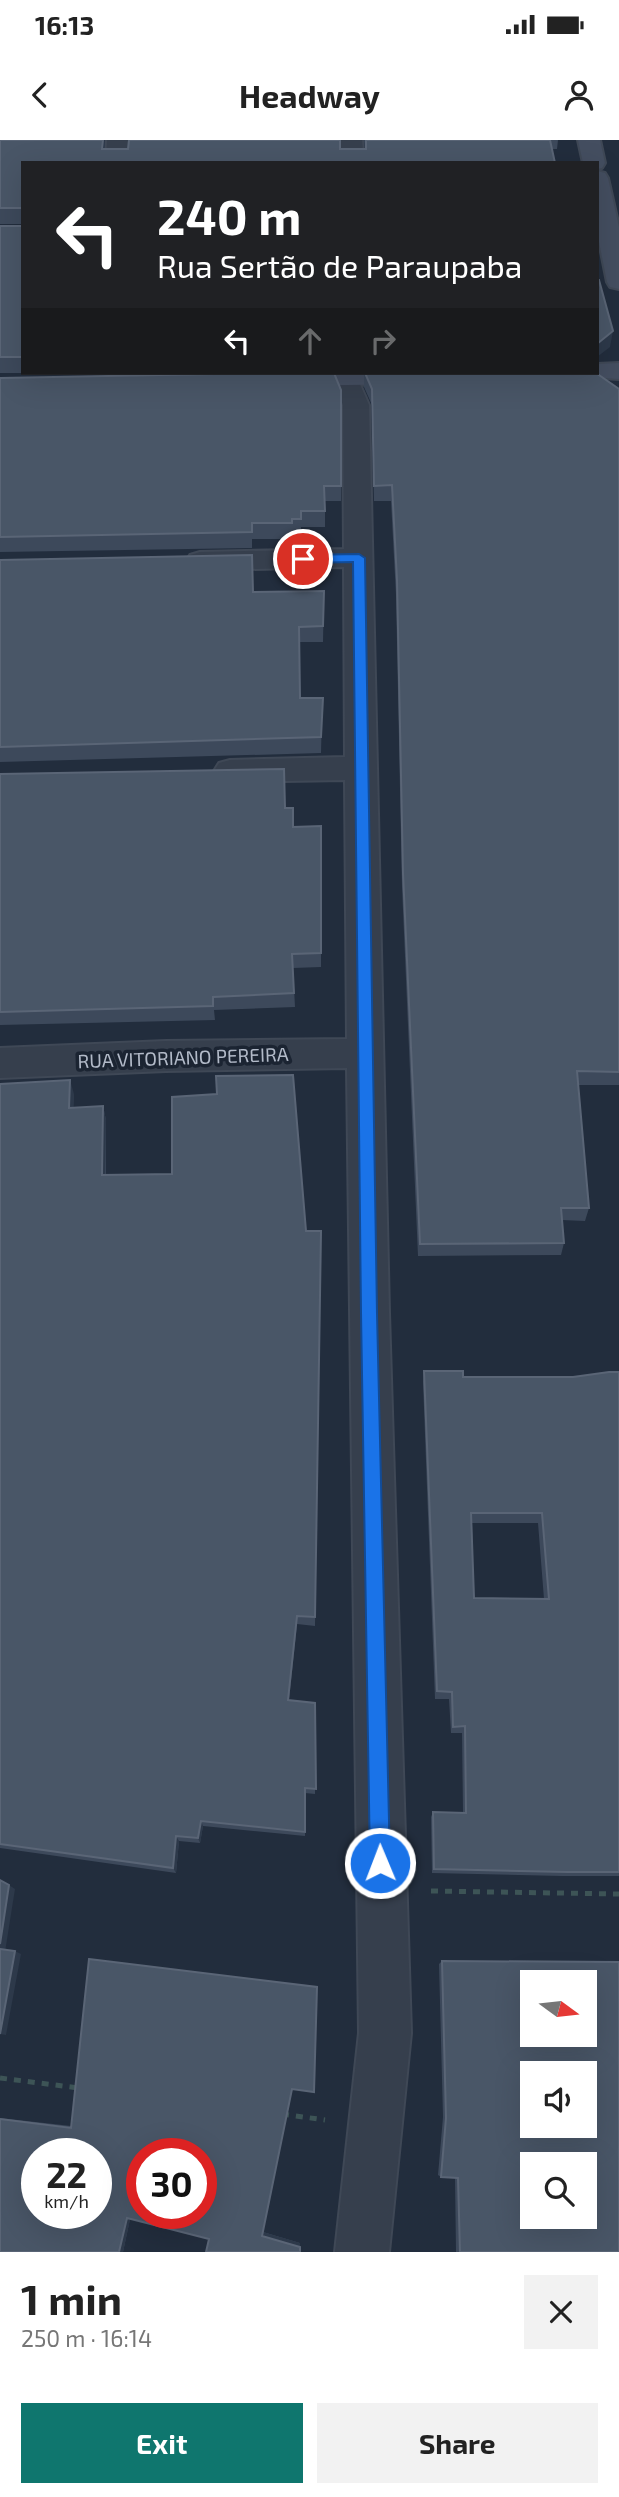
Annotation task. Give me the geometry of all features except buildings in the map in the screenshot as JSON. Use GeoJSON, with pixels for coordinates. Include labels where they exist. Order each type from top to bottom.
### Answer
{"type":"FeatureCollection","features":[{"type":"Feature","properties":{"kind":"main road"},"geometry":{"type":"LineString","coordinates":[[589,140],[594,161]]}},
{"type":"Feature","properties":{"kind":"main road"},"geometry":{"type":"LineString","coordinates":[[599,187],[615,247],[619,282]]}},
{"type":"Feature","properties":{"kind":"main road"},"geometry":{"type":"LineString","coordinates":[[599,372],[619,371]]}},
{"type":"Feature","properties":{"kind":"main road"},"geometry":{"type":"LineString","coordinates":[[262,379],[441,375]]}},
{"type":"Feature","properties":{"kind":"street"},"geometry":{"type":"LineString","coordinates":[[117,161],[118,140]]}},
{"type":"Feature","properties":{"kind":"street"},"geometry":{"type":"LineString","coordinates":[[351,140],[353,161]]}},
{"type":"Feature","properties":{"kind":"street"},"geometry":{"type":"LineString","coordinates":[[345,377],[356,405],[385,2033],[362,2252]]}},
{"type":"Feature","properties":{"kind":"street"},"geometry":{"type":"LineString","coordinates":[[179,561],[359,558]]}},
{"type":"Feature","properties":{"kind":"street"},"geometry":{"type":"LineString","coordinates":[[194,772],[361,768]]}},
{"type":"Feature","properties":{"kind":"street","name":"RUA VITORIANO PEREIRA"},"geometry":{"type":"LineString","coordinates":[[0,1063],[166,1056],[366,1053]]}},
{"type":"Feature","properties":{"kind":"path"},"geometry":{"type":"LineString","coordinates":[[381,1891],[619,1894]]}},
{"type":"Feature","properties":{"kind":"path"},"geometry":{"type":"LineString","coordinates":[[0,2078],[83,2089]]}},
{"type":"Feature","properties":{"kind":"path"},"geometry":{"type":"LineString","coordinates":[[277,2114],[374,2126]]}},
{"type":"Feature","properties":{"kind":"route"},"geometry":{"type":"LineString","coordinates":[[303,559],[359,558],[369,1313],[380,1863]]}}]}
